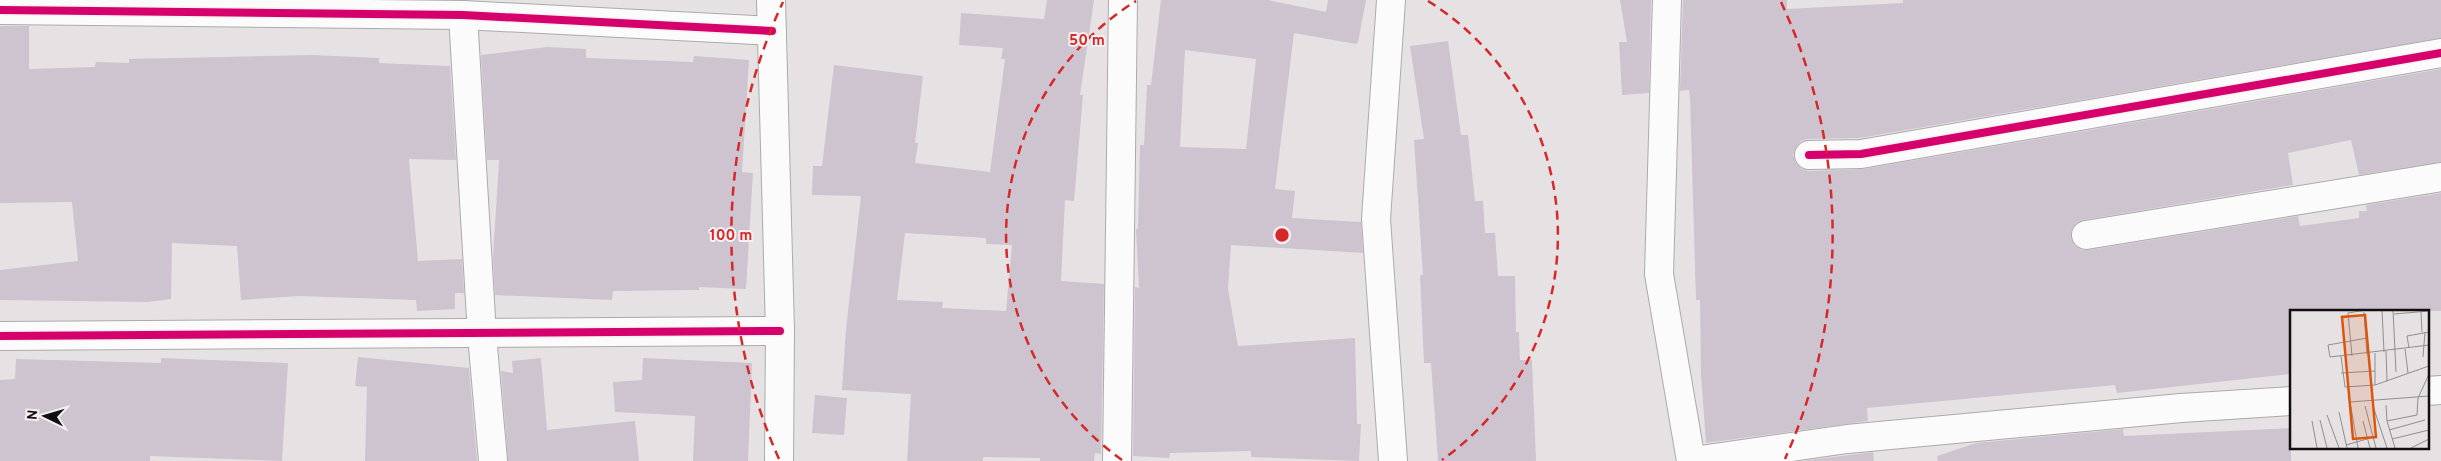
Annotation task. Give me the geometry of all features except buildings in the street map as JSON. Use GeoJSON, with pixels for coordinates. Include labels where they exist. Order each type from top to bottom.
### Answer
{"type":"FeatureCollection","features":[{"type":"Feature","properties":{"kind":"street"},"geometry":{"type":"LineString","coordinates":[[771,0],[780,331],[779,461]]}},
{"type":"Feature","properties":{"kind":"street"},"geometry":{"type":"LineString","coordinates":[[1117,461],[1123,0]]}},
{"type":"Feature","properties":{"kind":"street"},"geometry":{"type":"LineString","coordinates":[[1391,0],[1376,218],[1394,461]]}},
{"type":"Feature","properties":{"kind":"street"},"geometry":{"type":"LineString","coordinates":[[1667,0],[1659,274],[1692,461],[1847,439],[2181,408],[2290,401]]}},
{"type":"Feature","properties":{"kind":"street"},"geometry":{"type":"LineString","coordinates":[[0,10],[463,15],[772,31]]}},
{"type":"Feature","properties":{"kind":"street"},"geometry":{"type":"LineString","coordinates":[[463,15],[482,335],[493,461]]}},
{"type":"Feature","properties":{"kind":"street"},"geometry":{"type":"LineString","coordinates":[[1809,155],[1861,154],[2441,53]]}},
{"type":"Feature","properties":{"kind":"street"},"geometry":{"type":"LineString","coordinates":[[2086,235],[2441,177]]}},
{"type":"Feature","properties":{"kind":"street"},"geometry":{"type":"LineString","coordinates":[[0,336],[482,335],[780,331]]}},
{"type":"Feature","properties":{"kind":"street"},"geometry":{"type":"LineString","coordinates":[[2428,391],[2441,390]]}},
{"type":"Feature","properties":{"kind":"cycle path"},"geometry":{"type":"LineString","coordinates":[[0,10],[463,15],[772,31]]}},
{"type":"Feature","properties":{"kind":"cycle path"},"geometry":{"type":"LineString","coordinates":[[1809,155],[1861,154],[2441,53]]}},
{"type":"Feature","properties":{"kind":"cycle path"},"geometry":{"type":"LineString","coordinates":[[0,336],[780,331]]}}]}
